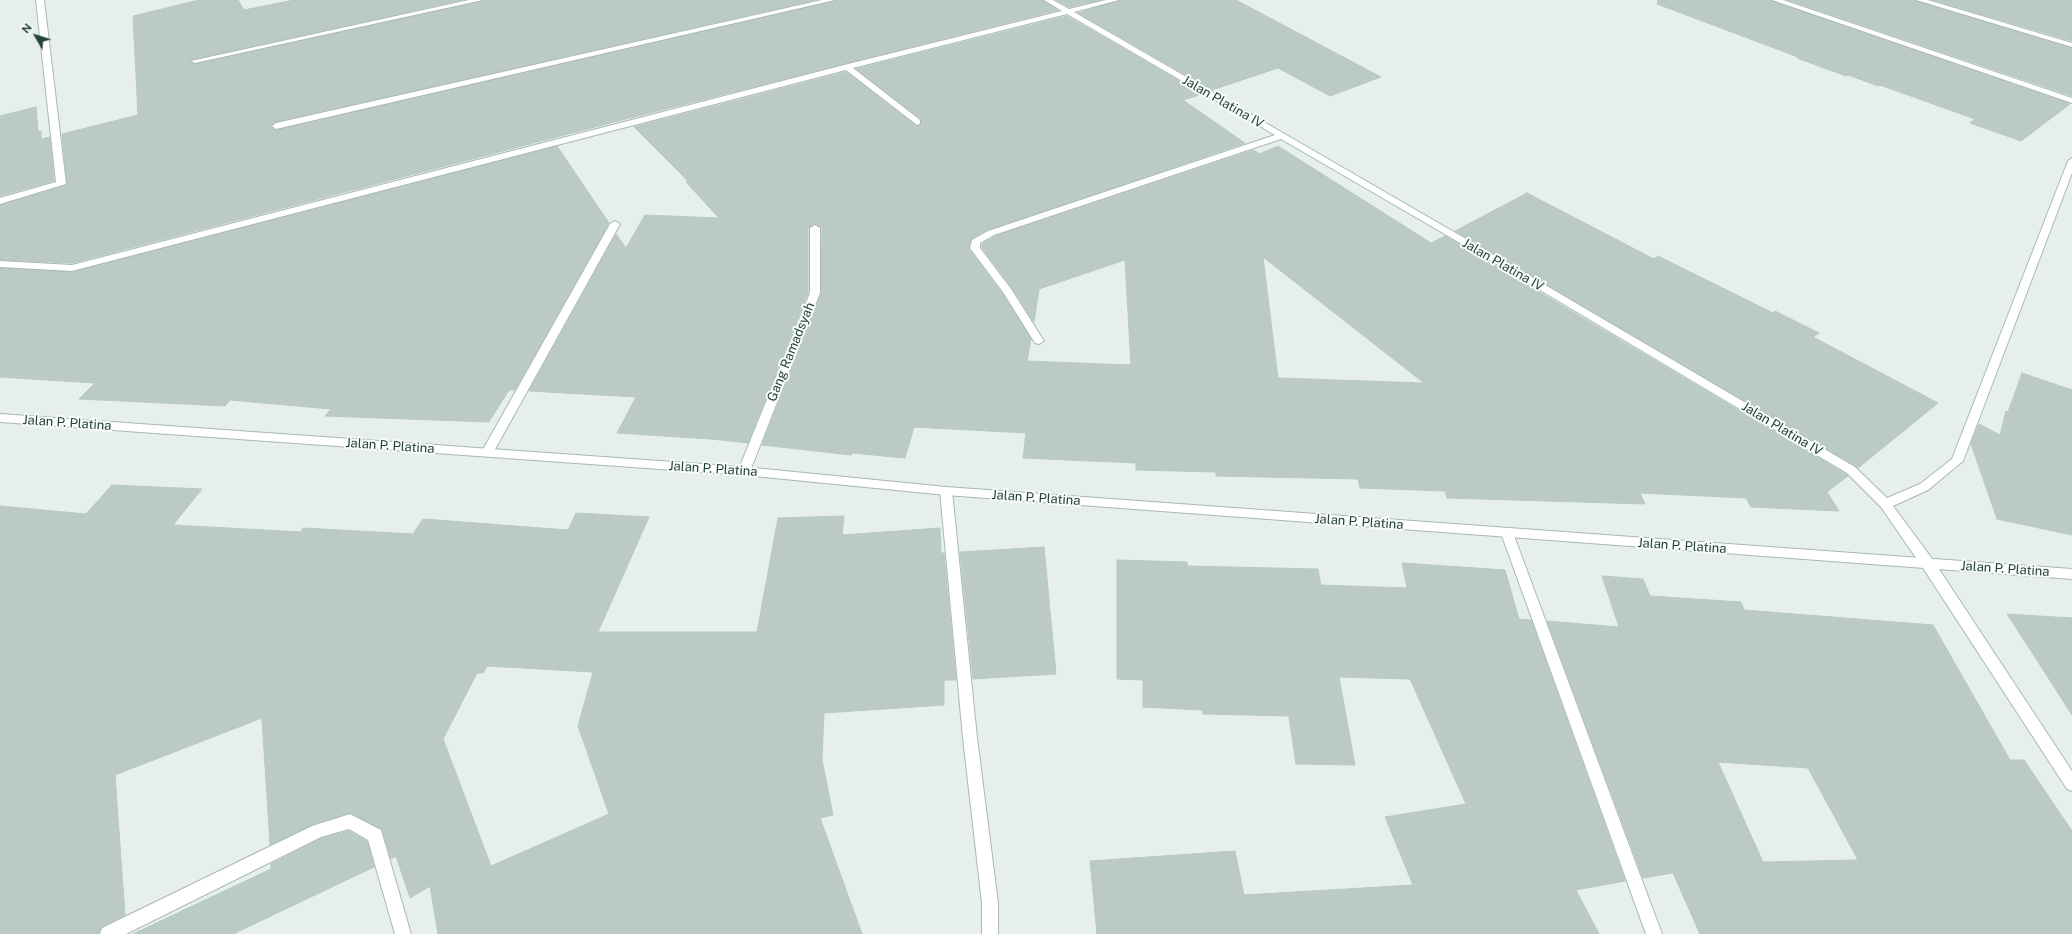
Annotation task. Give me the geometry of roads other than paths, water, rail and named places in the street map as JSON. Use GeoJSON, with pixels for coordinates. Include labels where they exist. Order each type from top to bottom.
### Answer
{"type":"FeatureCollection","features":[{"type":"Feature","properties":{"kind":"street"},"geometry":{"type":"LineString","coordinates":[[0,201],[61,184],[40,0]]}},
{"type":"Feature","properties":{"kind":"street"},"geometry":{"type":"LineString","coordinates":[[195,61],[479,0]]}},
{"type":"Feature","properties":{"kind":"street"},"geometry":{"type":"LineString","coordinates":[[276,126],[831,0]]}},
{"type":"Feature","properties":{"kind":"street","name":"Jalan Platina IV"},"geometry":{"type":"LineString","coordinates":[[1048,0],[1508,267],[1851,470],[1885,504],[1928,564],[2072,784]]}},
{"type":"Feature","properties":{"kind":"street"},"geometry":{"type":"LineString","coordinates":[[0,264],[72,268],[847,67],[1115,0]]}},
{"type":"Feature","properties":{"kind":"street"},"geometry":{"type":"LineString","coordinates":[[1776,0],[2072,101]]}},
{"type":"Feature","properties":{"kind":"street"},"geometry":{"type":"LineString","coordinates":[[1920,0],[2072,45]]}},
{"type":"Feature","properties":{"kind":"street"},"geometry":{"type":"LineString","coordinates":[[847,67],[917,122]]}},
{"type":"Feature","properties":{"kind":"street"},"geometry":{"type":"LineString","coordinates":[[1039,341],[1007,291],[975,248],[974,242],[990,233],[1280,136]]}},
{"type":"Feature","properties":{"kind":"street"},"geometry":{"type":"LineString","coordinates":[[1885,504],[1924,487],[1957,461],[2072,161]]}},
{"type":"Feature","properties":{"kind":"street"},"geometry":{"type":"LineString","coordinates":[[487,453],[615,224]]}},
{"type":"Feature","properties":{"kind":"street","name":"Gang Ramadsyah"},"geometry":{"type":"LineString","coordinates":[[744,471],[815,293],[815,228]]}},
{"type":"Feature","properties":{"kind":"street","name":"Jalan P. Platina"},"geometry":{"type":"LineString","coordinates":[[0,418],[744,471],[946,491],[1507,534],[2072,574]]}},
{"type":"Feature","properties":{"kind":"street"},"geometry":{"type":"LineString","coordinates":[[946,491],[970,738],[990,903],[990,934]]}},
{"type":"Feature","properties":{"kind":"street"},"geometry":{"type":"LineString","coordinates":[[1507,534],[1654,934]]}},
{"type":"Feature","properties":{"kind":"street"},"geometry":{"type":"LineString","coordinates":[[108,934],[318,831],[350,821],[375,835],[403,934]]}}]}
